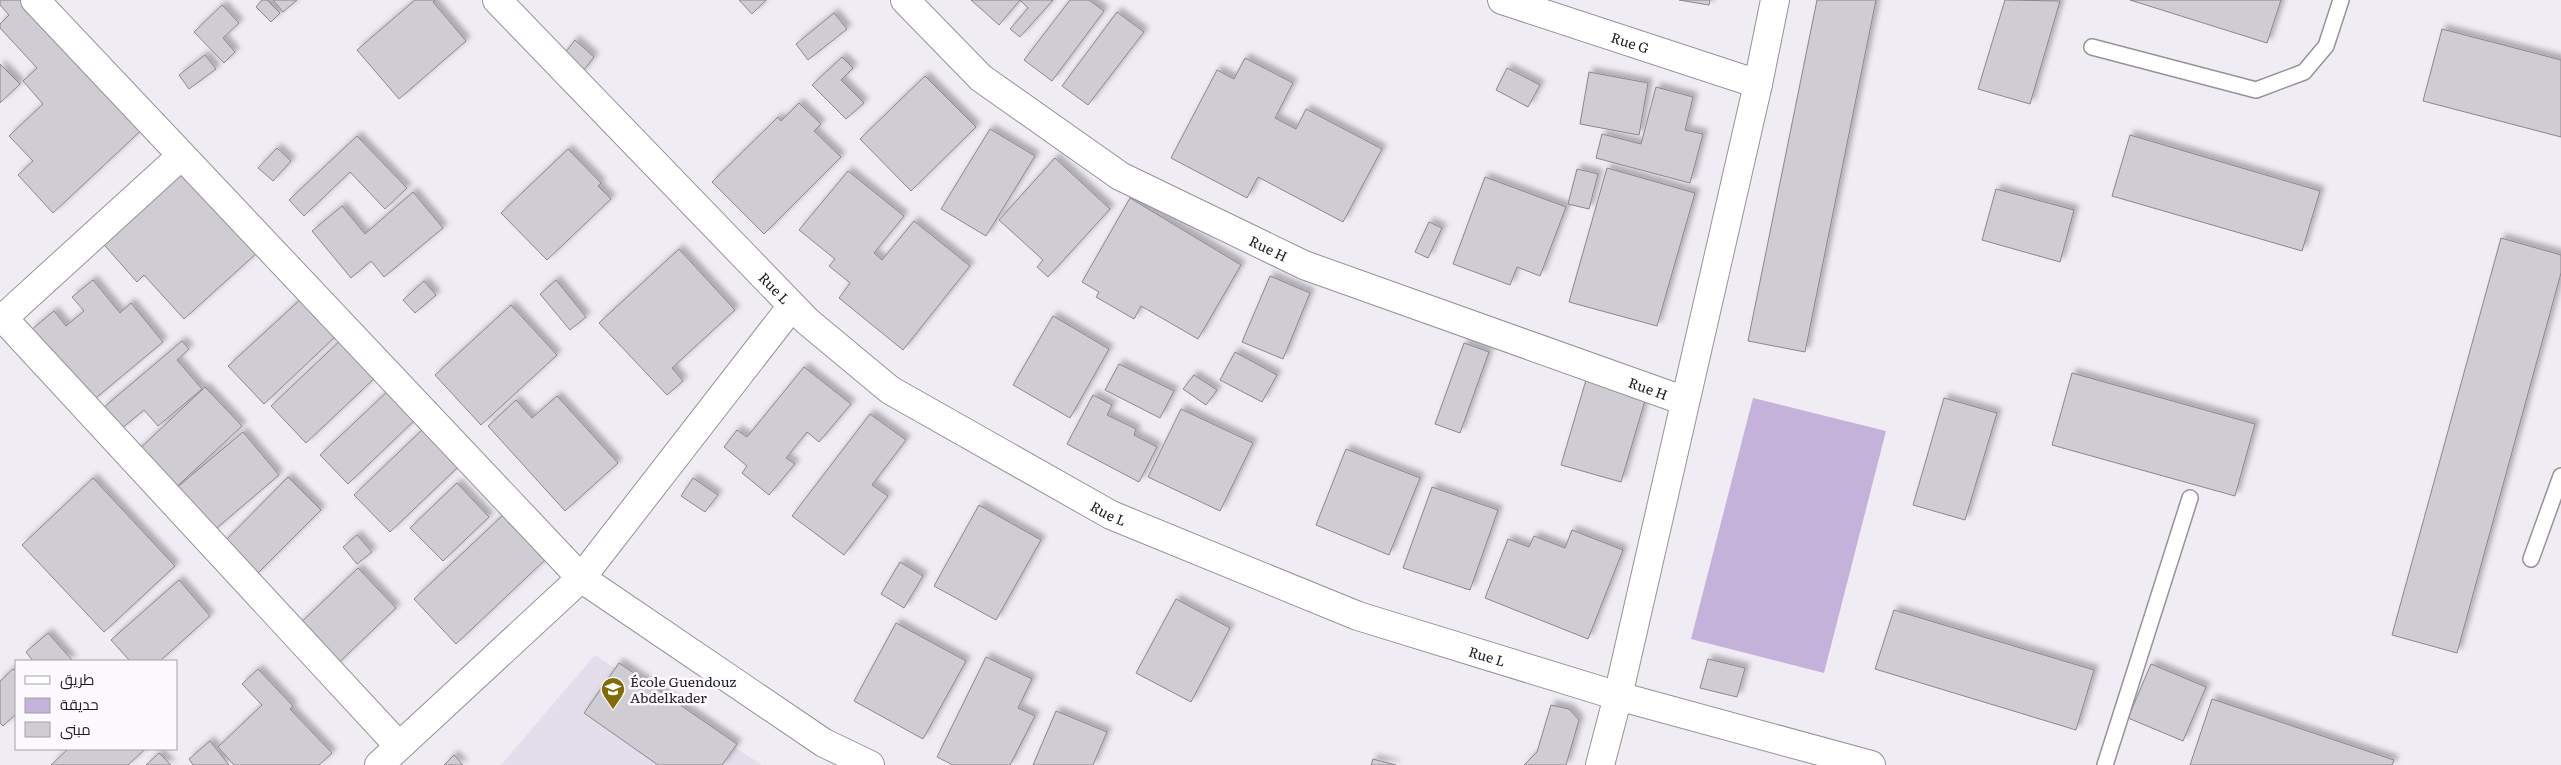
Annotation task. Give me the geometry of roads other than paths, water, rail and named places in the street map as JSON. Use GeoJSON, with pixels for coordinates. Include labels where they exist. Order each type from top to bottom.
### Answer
{"type":"FeatureCollection","features":[{"type":"Feature","properties":{"kind":"street"},"geometry":{"type":"LineString","coordinates":[[35,0],[581,578],[824,743],[870,765]]}},
{"type":"Feature","properties":{"kind":"street","name":"Rue L"},"geometry":{"type":"LineString","coordinates":[[497,0],[807,322],[890,390],[1111,515],[1358,616],[1618,696],[1836,760],[1871,765]]}},
{"type":"Feature","properties":{"kind":"street","name":"Rue H"},"geometry":{"type":"LineString","coordinates":[[905,0],[981,78],[1120,176],[1304,265],[1685,401]]}},
{"type":"Feature","properties":{"kind":"street","name":"Rue G"},"geometry":{"type":"LineString","coordinates":[[1502,0],[1758,84]]}},
{"type":"Feature","properties":{"kind":"street"},"geometry":{"type":"LineString","coordinates":[[1600,765],[1618,696],[1758,84],[1775,0]]}},
{"type":"Feature","properties":{"kind":"street"},"geometry":{"type":"LineString","coordinates":[[182,156],[2,319],[399,746]]}},
{"type":"Feature","properties":{"kind":"street"},"geometry":{"type":"LineString","coordinates":[[379,765],[581,578],[792,306]]}},
{"type":"Feature","properties":{"kind":"lane"},"geometry":{"type":"LineString","coordinates":[[2092,47],[2256,90],[2304,72],[2326,46],[2341,0]]}},
{"type":"Feature","properties":{"kind":"lane"},"geometry":{"type":"LineString","coordinates":[[2531,559],[2561,476]]}},
{"type":"Feature","properties":{"kind":"lane"},"geometry":{"type":"LineString","coordinates":[[2105,765],[2190,498]]}},
{"type":"Feature","properties":{"kind":"place","name":"École Guendouz Abdelkader"},"geometry":{"type":"Point","coordinates":[613,710]}}]}
